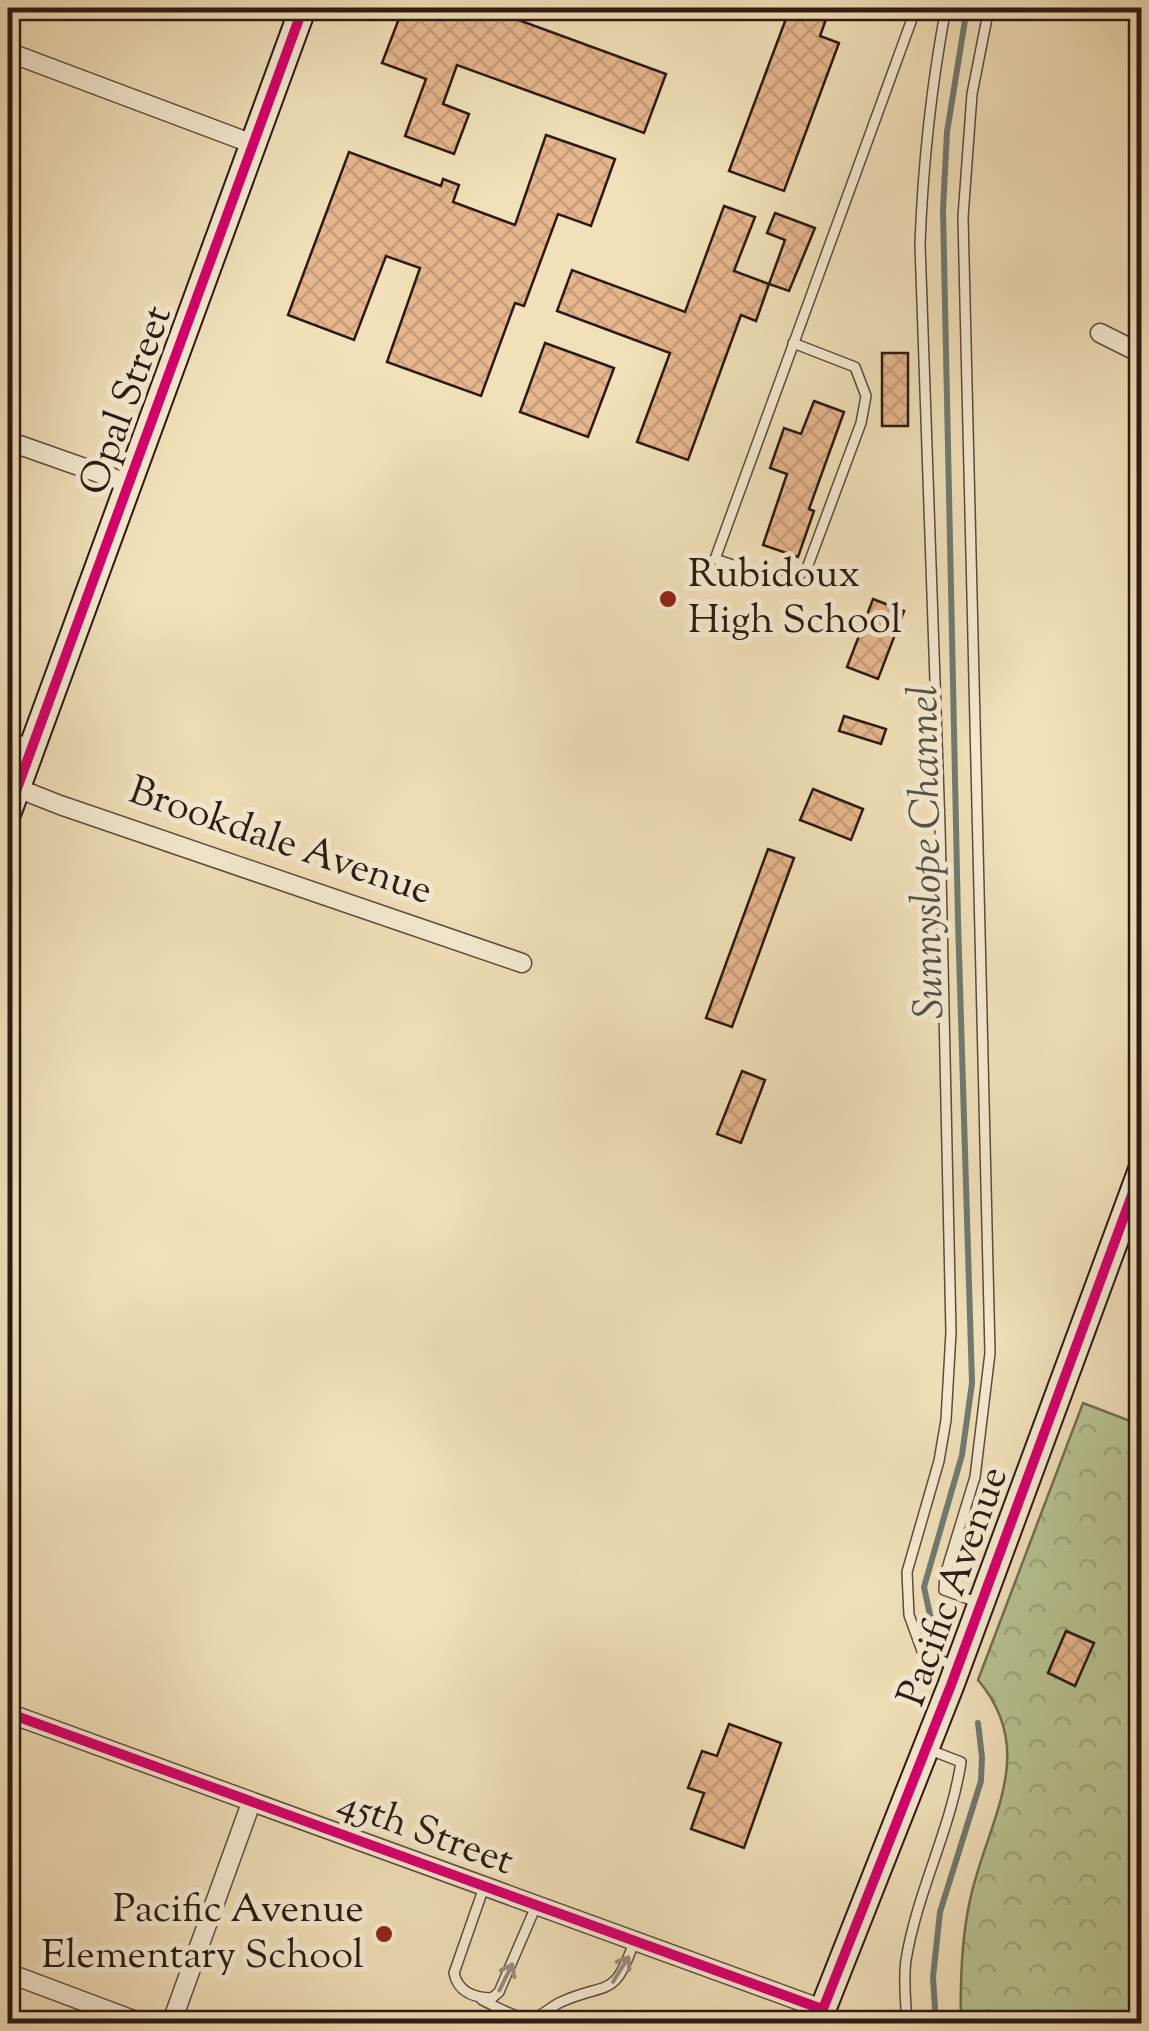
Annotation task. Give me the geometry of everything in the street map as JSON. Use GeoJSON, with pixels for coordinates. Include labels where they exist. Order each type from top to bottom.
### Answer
{"type":"FeatureCollection","features":[{"type":"Feature","properties":{"kind":"street","name":"Opal Street"},"geometry":{"type":"LineString","coordinates":[[8,814],[17,788],[19,746],[130,484],[303,8]]}},
{"type":"Feature","properties":{"kind":"street"},"geometry":{"type":"LineString","coordinates":[[8,52],[254,144]]}},
{"type":"Feature","properties":{"kind":"street"},"geometry":{"type":"LineString","coordinates":[[1100,333],[1142,354]]}},
{"type":"Feature","properties":{"kind":"street"},"geometry":{"type":"LineString","coordinates":[[8,440],[130,484]]}},
{"type":"Feature","properties":{"kind":"street","name":"Brookdale Avenue"},"geometry":{"type":"LineString","coordinates":[[17,788],[522,963]]}},
{"type":"Feature","properties":{"kind":"street","name":"Pacific Avenue"},"geometry":{"type":"LineString","coordinates":[[820,2016],[957,1668],[1142,1168]]}},
{"type":"Feature","properties":{"kind":"street","name":"45th Street"},"geometry":{"type":"LineString","coordinates":[[8,1713],[634,1942],[820,2016]]}},
{"type":"Feature","properties":{"kind":"street"},"geometry":{"type":"LineString","coordinates":[[171,2024],[251,1802]]}},
{"type":"Feature","properties":{"kind":"street"},"geometry":{"type":"LineString","coordinates":[[8,1973],[144,2024]]}},
{"type":"Feature","properties":{"kind":"lane"},"geometry":{"type":"LineString","coordinates":[[793,343],[855,367],[866,396],[861,424],[806,568],[794,579],[780,581],[715,559],[793,343],[916,8]]}},
{"type":"Feature","properties":{"kind":"lane"},"geometry":{"type":"LineString","coordinates":[[946,8],[923,154],[920,244],[951,1332],[946,1420],[939,1462],[906,1572],[906,1594],[922,1651],[957,1668]]}},
{"type":"Feature","properties":{"kind":"lane"},"geometry":{"type":"LineString","coordinates":[[981,1604],[944,1590],[975,1477],[990,1352],[963,217],[972,94],[988,8]]}},
{"type":"Feature","properties":{"kind":"lane"},"geometry":{"type":"LineString","coordinates":[[907,2024],[906,1963],[930,1866],[957,1790],[960,1762],[926,1749]]}},
{"type":"Feature","properties":{"kind":"lane"},"geometry":{"type":"LineString","coordinates":[[484,1887],[454,1973],[456,1982],[474,1997],[522,2018],[539,2016],[557,2003],[590,1994],[616,1981],[634,1942]]}},
{"type":"Feature","properties":{"kind":"lane"},"geometry":{"type":"LineString","coordinates":[[474,1997],[492,1998],[499,1992],[536,1906]]}},
{"type":"Feature","properties":{"kind":"green space"},"geometry":{"type":"Polygon","coordinates":[[[1083,1403],[1141,1425],[1141,2023],[961,2024],[967,1915],[1004,1788],[1007,1761],[1005,1734],[996,1707],[978,1680],[1083,1403]]]}},
{"type":"Feature","properties":{"kind":"building"},"geometry":{"type":"Polygon","coordinates":[[[403,8],[486,8],[666,74],[644,133],[457,65],[443,104],[469,114],[454,154],[405,136],[426,79],[382,63],[403,8]]]}},
{"type":"Feature","properties":{"kind":"building"},"geometry":{"type":"Polygon","coordinates":[[[790,8],[830,8],[820,36],[839,43],[784,191],[729,171],[790,8]]]}},
{"type":"Feature","properties":{"kind":"building"},"geometry":{"type":"Polygon","coordinates":[[[546,135],[615,159],[591,226],[558,214],[524,306],[515,303],[481,396],[387,362],[420,268],[386,256],[354,340],[288,315],[349,152],[441,186],[443,179],[459,185],[453,202],[515,225],[546,135]]]}},
{"type":"Feature","properties":{"kind":"building"},"geometry":{"type":"Polygon","coordinates":[[[724,206],[755,217],[734,271],[769,284],[756,321],[741,315],[688,460],[637,442],[670,353],[557,311],[572,270],[685,312],[724,206]]]}},
{"type":"Feature","properties":{"kind":"building"},"geometry":{"type":"Polygon","coordinates":[[[775,213],[815,228],[789,291],[769,284],[785,240],[767,233],[775,213]]]}},
{"type":"Feature","properties":{"kind":"building"},"geometry":{"type":"Polygon","coordinates":[[[545,343],[614,368],[588,437],[520,412],[545,343]]]}},
{"type":"Feature","properties":{"kind":"building"},"geometry":{"type":"Polygon","coordinates":[[[882,353],[908,353],[908,426],[882,426],[882,353]]]}},
{"type":"Feature","properties":{"kind":"building"},"geometry":{"type":"Polygon","coordinates":[[[814,401],[844,412],[809,509],[814,511],[798,557],[763,545],[787,474],[770,468],[784,428],[801,434],[814,401]]]}},
{"type":"Feature","properties":{"kind":"building"},"geometry":{"type":"Polygon","coordinates":[[[873,599],[904,611],[878,679],[847,667],[873,599]]]}},
{"type":"Feature","properties":{"kind":"building"},"geometry":{"type":"Polygon","coordinates":[[[844,716],[886,729],[881,744],[839,731],[844,716]]]}},
{"type":"Feature","properties":{"kind":"building"},"geometry":{"type":"Polygon","coordinates":[[[813,789],[863,809],[851,840],[800,820],[813,789]]]}},
{"type":"Feature","properties":{"kind":"building"},"geometry":{"type":"Polygon","coordinates":[[[768,849],[794,858],[732,1027],[706,1018],[768,849]]]}},
{"type":"Feature","properties":{"kind":"building"},"geometry":{"type":"Polygon","coordinates":[[[742,1071],[765,1080],[741,1143],[717,1134],[742,1071]]]}},
{"type":"Feature","properties":{"kind":"building"},"geometry":{"type":"Polygon","coordinates":[[[1066,1631],[1094,1643],[1075,1686],[1048,1673],[1066,1631]]]}},
{"type":"Feature","properties":{"kind":"building"},"geometry":{"type":"Polygon","coordinates":[[[729,1724],[781,1743],[744,1848],[691,1829],[704,1793],[688,1788],[702,1751],[717,1756],[729,1724]]]}},
{"type":"Feature","properties":{"kind":"waterway","name":"Sunnyslope Channel"},"geometry":{"type":"LineString","coordinates":[[933,1629],[924,1587],[962,1455],[972,1383],[943,210],[947,132],[967,8]]}},
{"type":"Feature","properties":{"kind":"waterway","name":"Sunnyslope Channel"},"geometry":{"type":"LineString","coordinates":[[936,2024],[933,1977],[940,1912],[981,1781],[978,1723]]}},
{"type":"Feature","properties":{"kind":"cycle path"},"geometry":{"type":"LineString","coordinates":[[8,813],[303,8]]}},
{"type":"Feature","properties":{"kind":"cycle path"},"geometry":{"type":"LineString","coordinates":[[817,2024],[951,1685],[1142,1168]]}},
{"type":"Feature","properties":{"kind":"cycle path"},"geometry":{"type":"LineString","coordinates":[[8,1713],[822,2009]]}},
{"type":"Feature","properties":{"kind":"place","name":"Rubidoux High School"},"geometry":{"type":"Point","coordinates":[668,599]}},
{"type":"Feature","properties":{"kind":"place","name":"Pacific Avenue Elementary School"},"geometry":{"type":"Point","coordinates":[384,1934]}}]}
